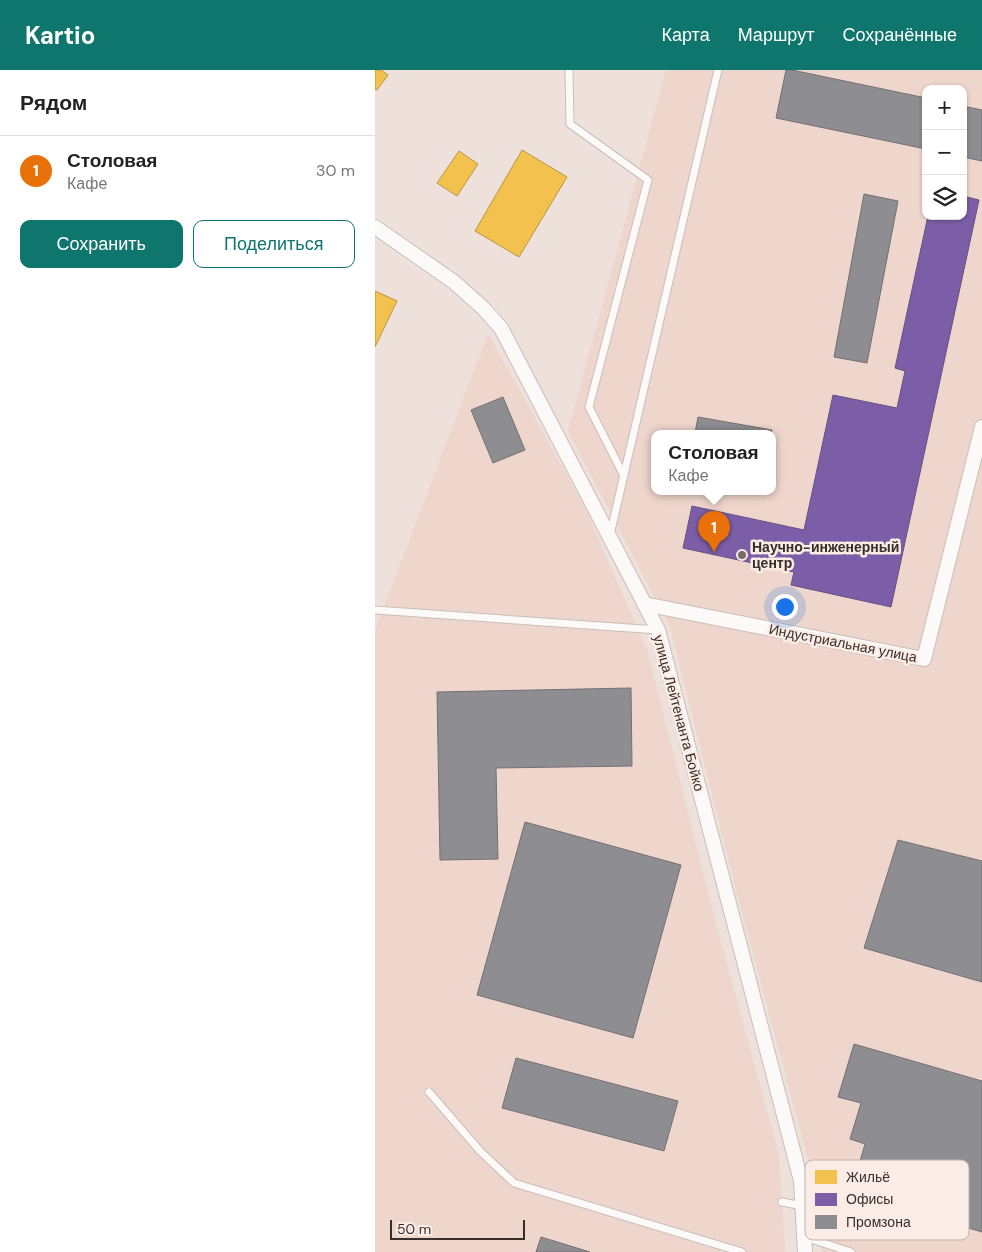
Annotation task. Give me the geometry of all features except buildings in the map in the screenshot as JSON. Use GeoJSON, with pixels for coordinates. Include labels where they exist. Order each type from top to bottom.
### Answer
{"type":"FeatureCollection","features":[{"type":"Feature","properties":{"kind":"street","name":"улица Лейтенанта Бойко"},"geometry":{"type":"LineString","coordinates":[[375,227],[454,282],[483,308],[501,328],[658,630],[801,1181],[805,1252]]}},
{"type":"Feature","properties":{"kind":"street","name":"Индустриальная улица"},"geometry":{"type":"LineString","coordinates":[[644,604],[925,659],[982,426]]}},
{"type":"Feature","properties":{"kind":"lane"},"geometry":{"type":"LineString","coordinates":[[569,70],[570,124],[648,180],[589,407],[624,476]]}},
{"type":"Feature","properties":{"kind":"lane"},"geometry":{"type":"LineString","coordinates":[[610,538],[718,70]]}},
{"type":"Feature","properties":{"kind":"lane"},"geometry":{"type":"LineString","coordinates":[[375,610],[658,630]]}},
{"type":"Feature","properties":{"kind":"lane"},"geometry":{"type":"LineString","coordinates":[[429,1092],[480,1151],[514,1183],[742,1252]]}},
{"type":"Feature","properties":{"kind":"lane"},"geometry":{"type":"LineString","coordinates":[[782,1202],[803,1206]]}},
{"type":"Feature","properties":{"kind":"lane"},"geometry":{"type":"LineString","coordinates":[[812,1240],[851,1252]]}},
{"type":"Feature","properties":{"kind":"shaded area"},"geometry":{"type":"Polygon","coordinates":[[[666,70],[982,70],[982,1252],[822,1252],[821,1240],[969,1240],[969,1160],[808,1160],[741,909],[670,627],[568,431],[666,70]]]}},
{"type":"Feature","properties":{"kind":"shaded area"},"geometry":{"type":"Polygon","coordinates":[[[488,334],[584,506],[647,650],[718,931],[779,1155],[785,1252],[375,1252],[375,630],[488,334]]]}},
{"type":"Feature","properties":{"kind":"place","name":"Столовая"},"geometry":{"type":"Point","coordinates":[714,552]}},
{"type":"Feature","properties":{"kind":"place","name":"Научно-инженерный центр"},"geometry":{"type":"Point","coordinates":[742,555]}}]}
